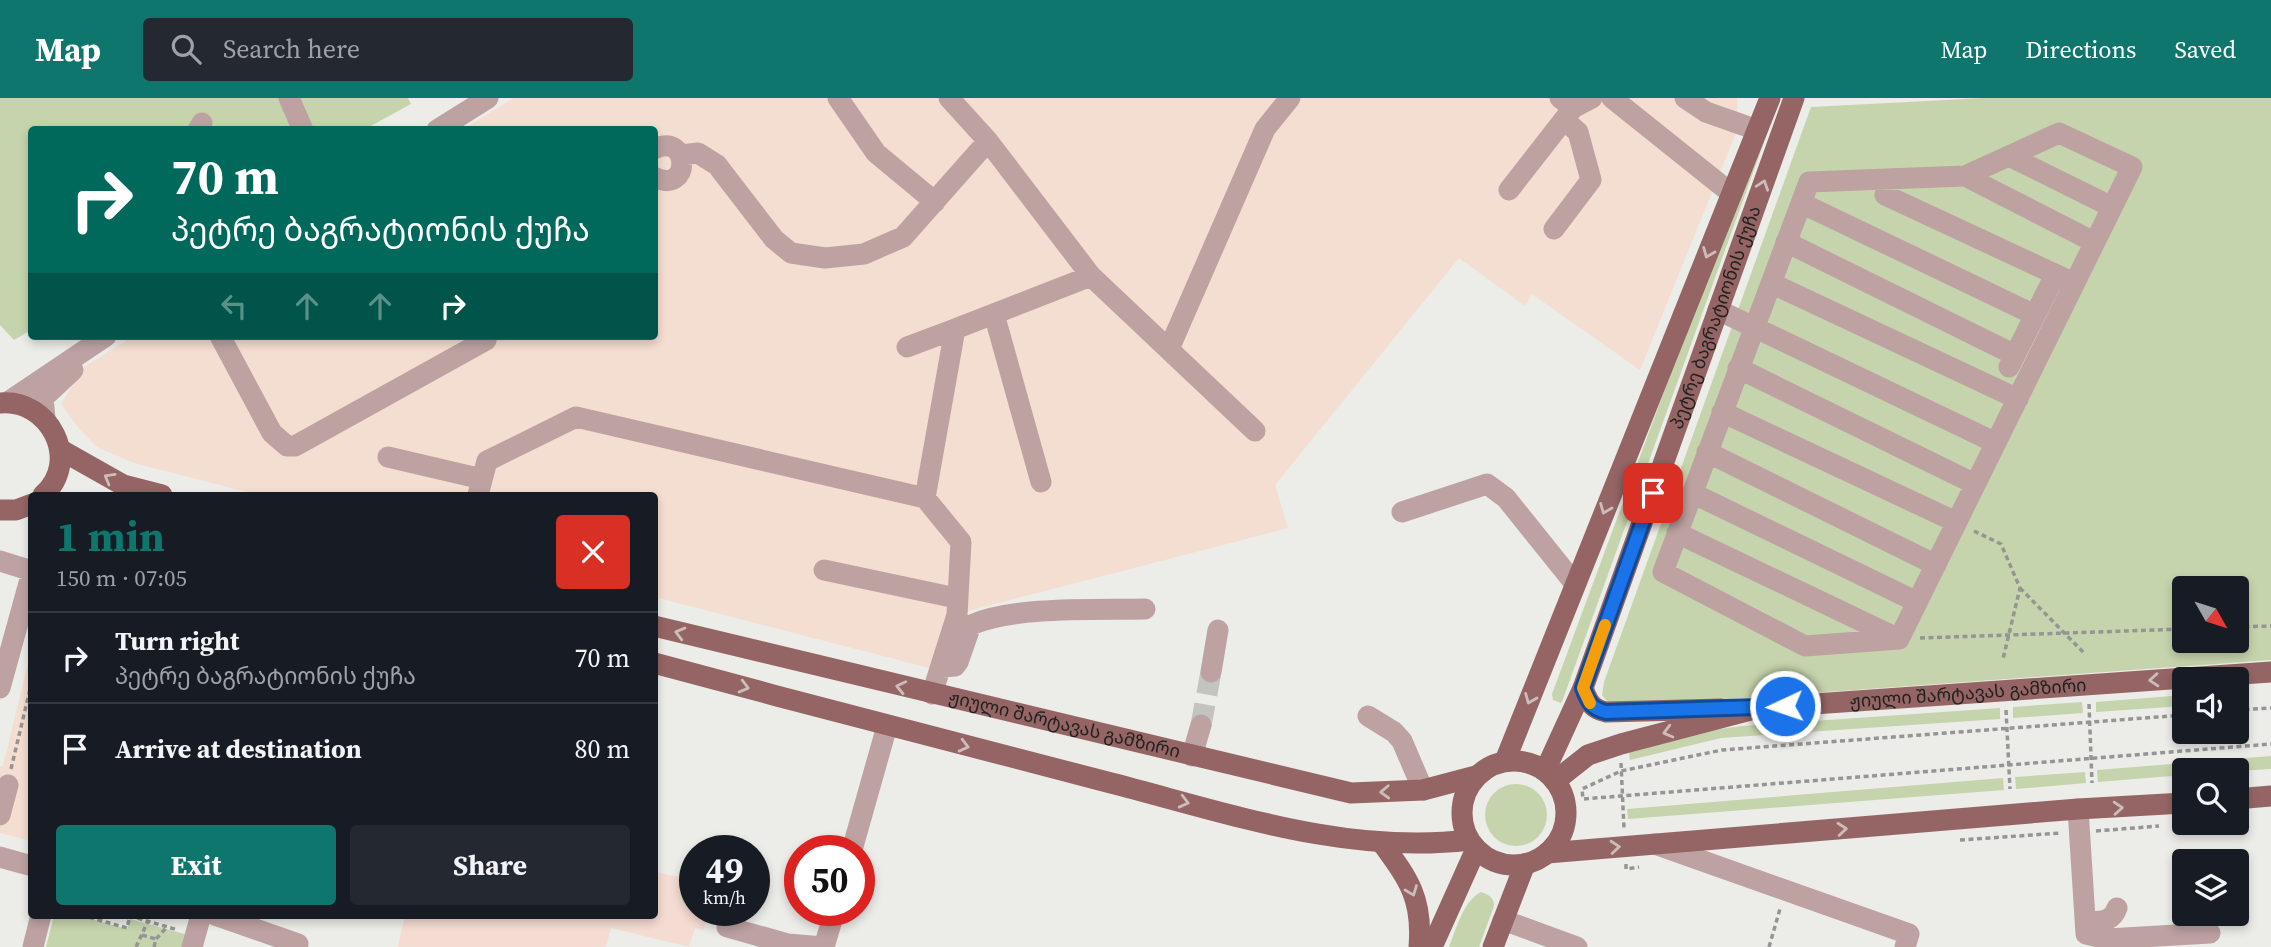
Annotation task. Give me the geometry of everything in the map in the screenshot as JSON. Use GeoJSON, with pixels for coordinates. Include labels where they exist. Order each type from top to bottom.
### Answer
{"type":"FeatureCollection","features":[{"type":"Feature","properties":{"kind":"main road","name":"პეტრე ბაგრატიონის ქუჩა"},"geometry":{"type":"LineString","coordinates":[[1504,761],[1770,98]]}},
{"type":"Feature","properties":{"kind":"main road","name":"პეტრე ბაგრატიონის ქუჩა"},"geometry":{"type":"LineString","coordinates":[[1550,776],[1794,98]]}},
{"type":"Feature","properties":{"kind":"main road"},"geometry":{"type":"LineString","coordinates":[[3,400],[28,407],[45,418],[55,433],[61,450],[59,471],[47,492]]}},
{"type":"Feature","properties":{"kind":"main road"},"geometry":{"type":"LineString","coordinates":[[61,450],[123,485],[150,492]]}},
{"type":"Feature","properties":{"kind":"main road"},"geometry":{"type":"LineString","coordinates":[[0,510],[16,510],[28,506]]}},
{"type":"Feature","properties":{"kind":"main road","name":"ჟიული შარტავას გამზირი"},"geometry":{"type":"LineString","coordinates":[[658,627],[1351,793],[1423,790],[1476,776]]}},
{"type":"Feature","properties":{"kind":"main road"},"geometry":{"type":"LineString","coordinates":[[658,664],[887,726],[1299,831],[1382,843],[1473,845]]}},
{"type":"Feature","properties":{"kind":"main road","name":"ჟიული შარტავას გამზირი"},"geometry":{"type":"LineString","coordinates":[[1550,776],[1588,755],[1758,708],[2271,672]]}},
{"type":"Feature","properties":{"kind":"main road"},"geometry":{"type":"LineString","coordinates":[[1583,688],[1587,700],[1595,709],[1606,712],[1758,708]]}},
{"type":"Feature","properties":{"kind":"main road"},"geometry":{"type":"LineString","coordinates":[[1547,853],[1560,837],[1566,818],[1564,798],[1550,776],[1525,762],[1504,761],[1476,776],[1469,786],[1462,807],[1464,830],[1473,845],[1494,861],[1504,864],[1525,864],[1547,853],[2172,804]]}},
{"type":"Feature","properties":{"kind":"main road"},"geometry":{"type":"LineString","coordinates":[[2249,798],[2271,796]]}},
{"type":"Feature","properties":{"kind":"main road"},"geometry":{"type":"LineString","coordinates":[[1382,843],[1414,891],[1421,928],[1419,947]]}},
{"type":"Feature","properties":{"kind":"main road"},"geometry":{"type":"LineString","coordinates":[[1432,947],[1473,845]]}},
{"type":"Feature","properties":{"kind":"main road"},"geometry":{"type":"LineString","coordinates":[[1493,947],[1525,864]]}},
{"type":"Feature","properties":{"kind":"street"},"geometry":{"type":"LineString","coordinates":[[289,98],[301,126]]}},
{"type":"Feature","properties":{"kind":"street"},"geometry":{"type":"LineString","coordinates":[[443,126],[488,98]]}},
{"type":"Feature","properties":{"kind":"street"},"geometry":{"type":"LineString","coordinates":[[838,98],[876,153],[934,202]]}},
{"type":"Feature","properties":{"kind":"street"},"geometry":{"type":"LineString","coordinates":[[949,98],[988,141],[1091,276],[1255,431]]}},
{"type":"Feature","properties":{"kind":"street"},"geometry":{"type":"LineString","coordinates":[[1169,349],[1265,129],[1290,98]]}},
{"type":"Feature","properties":{"kind":"street"},"geometry":{"type":"LineString","coordinates":[[1612,98],[1732,194]]}},
{"type":"Feature","properties":{"kind":"street"},"geometry":{"type":"LineString","coordinates":[[1685,98],[1706,112],[1757,130]]}},
{"type":"Feature","properties":{"kind":"street"},"geometry":{"type":"LineString","coordinates":[[1509,190],[1572,106]]}},
{"type":"Feature","properties":{"kind":"street"},"geometry":{"type":"LineString","coordinates":[[1554,229],[1591,180],[1572,106]]}},
{"type":"Feature","properties":{"kind":"street"},"geometry":{"type":"LineString","coordinates":[[1899,639],[1805,646],[1663,572],[1808,182],[1965,176],[2059,133],[2132,167],[2094,242],[2035,315],[2009,367],[2028,377]]}},
{"type":"Feature","properties":{"kind":"street"},"geometry":{"type":"LineString","coordinates":[[681,155],[698,153],[718,165],[774,239],[791,253],[825,258],[864,254],[903,237],[988,141]]}},
{"type":"Feature","properties":{"kind":"street"},"geometry":{"type":"LineString","coordinates":[[658,148],[668,146],[678,151],[682,167],[676,177],[664,181],[658,179]]}},
{"type":"Feature","properties":{"kind":"street"},"geometry":{"type":"LineString","coordinates":[[2008,156],[2112,207]]}},
{"type":"Feature","properties":{"kind":"street"},"geometry":{"type":"LineString","coordinates":[[1965,176],[2094,242]]}},
{"type":"Feature","properties":{"kind":"street"},"geometry":{"type":"LineString","coordinates":[[1890,179],[1885,195],[2065,279]]}},
{"type":"Feature","properties":{"kind":"street"},"geometry":{"type":"LineString","coordinates":[[1801,203],[2035,315]]}},
{"type":"Feature","properties":{"kind":"street"},"geometry":{"type":"LineString","coordinates":[[1786,242],[2015,355]]}},
{"type":"Feature","properties":{"kind":"street"},"geometry":{"type":"LineString","coordinates":[[907,347],[1091,276]]}},
{"type":"Feature","properties":{"kind":"street"},"geometry":{"type":"LineString","coordinates":[[1899,639],[2018,399],[2065,279]]}},
{"type":"Feature","properties":{"kind":"street"},"geometry":{"type":"LineString","coordinates":[[1771,283],[2018,399]]}},
{"type":"Feature","properties":{"kind":"street"},"geometry":{"type":"LineString","coordinates":[[1718,310],[1996,443]]}},
{"type":"Feature","properties":{"kind":"street"},"geometry":{"type":"LineString","coordinates":[[994,314],[1041,482]]}},
{"type":"Feature","properties":{"kind":"street"},"geometry":{"type":"LineString","coordinates":[[925,498],[956,328]]}},
{"type":"Feature","properties":{"kind":"street"},"geometry":{"type":"LineString","coordinates":[[3,400],[101,340]]}},
{"type":"Feature","properties":{"kind":"street"},"geometry":{"type":"LineString","coordinates":[[45,418],[43,398],[104,340]]}},
{"type":"Feature","properties":{"kind":"street"},"geometry":{"type":"LineString","coordinates":[[222,340],[272,433],[287,446],[295,446],[486,340]]}},
{"type":"Feature","properties":{"kind":"street"},"geometry":{"type":"LineString","coordinates":[[1738,368],[1975,484]]}},
{"type":"Feature","properties":{"kind":"street"},"geometry":{"type":"LineString","coordinates":[[1722,412],[1956,522]]}},
{"type":"Feature","properties":{"kind":"street"},"geometry":{"type":"LineString","coordinates":[[388,457],[480,487],[487,461],[576,417],[925,498],[961,542],[957,615],[932,694]]}},
{"type":"Feature","properties":{"kind":"street"},"geometry":{"type":"LineString","coordinates":[[1707,452],[1936,565]]}},
{"type":"Feature","properties":{"kind":"street"},"geometry":{"type":"LineString","coordinates":[[1402,512],[1487,484],[1506,498],[1575,584]]}},
{"type":"Feature","properties":{"kind":"street"},"geometry":{"type":"LineString","coordinates":[[1692,493],[1917,602]]}},
{"type":"Feature","properties":{"kind":"street"},"geometry":{"type":"LineString","coordinates":[[1676,533],[1899,639]]}},
{"type":"Feature","properties":{"kind":"street"},"geometry":{"type":"LineString","coordinates":[[0,561],[28,570]]}},
{"type":"Feature","properties":{"kind":"street"},"geometry":{"type":"LineString","coordinates":[[824,570],[956,598]]}},
{"type":"Feature","properties":{"kind":"street"},"geometry":{"type":"LineString","coordinates":[[0,688],[28,586]]}},
{"type":"Feature","properties":{"kind":"street"},"geometry":{"type":"LineString","coordinates":[[942,667],[955,666],[971,625],[986,618],[1042,612],[1145,608]]}},
{"type":"Feature","properties":{"kind":"street"},"geometry":{"type":"LineString","coordinates":[[1212,672],[1218,630]]}},
{"type":"Feature","properties":{"kind":"street"},"geometry":{"type":"LineString","coordinates":[[1368,716],[1394,732],[1402,741],[1423,790]]}},
{"type":"Feature","properties":{"kind":"street"},"geometry":{"type":"LineString","coordinates":[[1192,756],[1201,725]]}},
{"type":"Feature","properties":{"kind":"street"},"geometry":{"type":"LineString","coordinates":[[856,835],[887,726]]}},
{"type":"Feature","properties":{"kind":"street"},"geometry":{"type":"LineString","coordinates":[[0,815],[8,785]]}},
{"type":"Feature","properties":{"kind":"street"},"geometry":{"type":"LineString","coordinates":[[2078,809],[2086,934],[2107,940],[2210,933]]}},
{"type":"Feature","properties":{"kind":"street"},"geometry":{"type":"LineString","coordinates":[[1655,844],[1909,934],[1905,947]]}},
{"type":"Feature","properties":{"kind":"street"},"geometry":{"type":"LineString","coordinates":[[0,857],[28,865]]}},
{"type":"Feature","properties":{"kind":"street"},"geometry":{"type":"LineString","coordinates":[[2086,922],[2109,920],[2114,917],[2117,908]]}},
{"type":"Feature","properties":{"kind":"street"},"geometry":{"type":"LineString","coordinates":[[33,947],[40,919]]}},
{"type":"Feature","properties":{"kind":"street"},"geometry":{"type":"LineString","coordinates":[[186,939],[198,919]]}},
{"type":"Feature","properties":{"kind":"street"},"geometry":{"type":"LineString","coordinates":[[226,919],[299,946]]}},
{"type":"Feature","properties":{"kind":"street"},"geometry":{"type":"LineString","coordinates":[[1503,920],[1577,947]]}},
{"type":"Feature","properties":{"kind":"street"},"geometry":{"type":"LineString","coordinates":[[727,927],[788,944],[823,947],[830,926]]}},
{"type":"Feature","properties":{"kind":"path"},"geometry":{"type":"LineString","coordinates":[[1956,522],[2001,544],[2020,588],[2084,653]]}},
{"type":"Feature","properties":{"kind":"path"},"geometry":{"type":"LineString","coordinates":[[2003,659],[2020,588]]}},
{"type":"Feature","properties":{"kind":"path"},"geometry":{"type":"LineString","coordinates":[[2249,627],[2271,626]]}},
{"type":"Feature","properties":{"kind":"path"},"geometry":{"type":"LineString","coordinates":[[1899,639],[2172,629]]}},
{"type":"Feature","properties":{"kind":"path"},"geometry":{"type":"LineString","coordinates":[[8,785],[28,698]]}},
{"type":"Feature","properties":{"kind":"path"},"geometry":{"type":"LineString","coordinates":[[2089,702],[2092,783]]}},
{"type":"Feature","properties":{"kind":"path"},"geometry":{"type":"LineString","coordinates":[[2006,708],[2010,789]]}},
{"type":"Feature","properties":{"kind":"path"},"geometry":{"type":"LineString","coordinates":[[2249,709],[2271,708]]}},
{"type":"Feature","properties":{"kind":"path"},"geometry":{"type":"LineString","coordinates":[[2172,716],[1723,750],[1621,771],[1582,789],[1583,799],[2271,744]]}},
{"type":"Feature","properties":{"kind":"path"},"geometry":{"type":"LineString","coordinates":[[1621,755],[1623,820]]}},
{"type":"Feature","properties":{"kind":"path"},"geometry":{"type":"LineString","coordinates":[[1769,947],[1786,890]]}},
{"type":"Feature","properties":{"kind":"path"},"geometry":{"type":"LineString","coordinates":[[95,919],[127,928],[129,919]]}},
{"type":"Feature","properties":{"kind":"path"},"geometry":{"type":"LineString","coordinates":[[141,919],[167,927],[186,939]]}},
{"type":"Feature","properties":{"kind":"path"},"geometry":{"type":"LineString","coordinates":[[136,947],[148,921]]}},
{"type":"Feature","properties":{"kind":"path"},"geometry":{"type":"LineString","coordinates":[[154,947],[156,939],[167,927]]}},
{"type":"Feature","properties":{"kind":"path"},"geometry":{"type":"LineString","coordinates":[[142,935],[156,939]]}},
{"type":"Feature","properties":{"kind":"shaded area"},"geometry":{"type":"Polygon","coordinates":[[[514,98],[1737,98],[1738,128],[1640,370],[1532,294],[1525,306],[1459,258],[1275,485],[1288,528],[964,612],[953,674],[658,598],[658,492],[247,492],[134,463],[97,447],[61,404],[84,367],[128,340],[658,340],[658,126],[468,126],[514,98]]]}},
{"type":"Feature","properties":{"kind":"shaded area"},"geometry":{"type":"Polygon","coordinates":[[[28,663],[28,840],[0,833],[0,766],[3,766],[28,663]]]}},
{"type":"Feature","properties":{"kind":"shaded area"},"geometry":{"type":"Polygon","coordinates":[[[658,873],[679,877],[679,926],[705,926],[704,930],[695,928],[689,947],[611,928],[606,947],[398,947],[404,919],[658,919],[658,873]]]}},
{"type":"Feature","properties":{"kind":"green space"},"geometry":{"type":"Polygon","coordinates":[[[0,98],[280,98],[293,126],[28,126],[28,332],[14,340],[0,325],[0,98]]]}},
{"type":"Feature","properties":{"kind":"green space"},"geometry":{"type":"Polygon","coordinates":[[[299,98],[408,98],[411,104],[371,126],[312,126],[299,98]]]}},
{"type":"Feature","properties":{"kind":"green space"},"geometry":{"type":"Polygon","coordinates":[[[1984,98],[2271,98],[2271,660],[1620,707],[1609,704],[1602,695],[1604,682],[1811,107],[1984,98]]]}},
{"type":"Feature","properties":{"kind":"green space"},"geometry":{"type":"Polygon","coordinates":[[[1764,122],[1771,123],[1561,703],[1553,700],[1552,694],[1764,122]]]}},
{"type":"Feature","properties":{"kind":"green space"},"geometry":{"type":"Polygon","coordinates":[[[2172,696],[2172,707],[2096,712],[2096,702],[2172,696]]]}},
{"type":"Feature","properties":{"kind":"green space"},"geometry":{"type":"Polygon","coordinates":[[[2082,702],[2083,713],[2013,718],[2013,707],[2082,702]]]}},
{"type":"Feature","properties":{"kind":"green space"},"geometry":{"type":"Polygon","coordinates":[[[2000,708],[2000,719],[1721,738],[1630,760],[1629,753],[1712,730],[1742,726],[2000,708]]]}},
{"type":"Feature","properties":{"kind":"green space"},"geometry":{"type":"Polygon","coordinates":[[[2271,756],[2271,769],[2249,770],[2249,758],[2246,758],[2271,756]]]}},
{"type":"Feature","properties":{"kind":"green space"},"geometry":{"type":"Polygon","coordinates":[[[2172,764],[2172,776],[2098,782],[2097,770],[2172,764]]]}},
{"type":"Feature","properties":{"kind":"green space"},"geometry":{"type":"Polygon","coordinates":[[[2085,772],[2086,783],[2016,789],[2015,777],[2085,772]]]}},
{"type":"Feature","properties":{"kind":"green space"},"geometry":{"type":"Polygon","coordinates":[[[2003,778],[2004,790],[1628,819],[1627,809],[2003,778]]]}},
{"type":"Feature","properties":{"kind":"green space"},"geometry":{"type":"Polygon","coordinates":[[[1516,784],[1538,793],[1547,815],[1538,837],[1516,846],[1494,837],[1485,815],[1494,793],[1516,784]]]}},
{"type":"Feature","properties":{"kind":"green space"},"geometry":{"type":"Polygon","coordinates":[[[1481,892],[1493,900],[1494,906],[1479,947],[1449,947],[1469,902],[1481,892]]]}},
{"type":"Feature","properties":{"kind":"green space"},"geometry":{"type":"Polygon","coordinates":[[[53,919],[91,919],[127,929],[130,919],[188,935],[184,947],[46,947],[53,919]]]}},
{"type":"Feature","properties":{"kind":"tunnel"},"geometry":{"type":"LineString","coordinates":[[1201,725],[1211,672]]}},
{"type":"Feature","properties":{"kind":"slow traffic"},"geometry":{"type":"LineString","coordinates":[[1590,703],[1583,688],[1605,625]]}},
{"type":"Feature","properties":{"kind":"route"},"geometry":{"type":"LineString","coordinates":[[1653,493],[1583,688],[1587,700],[1595,709],[1606,712],[1785,706]]}}]}
